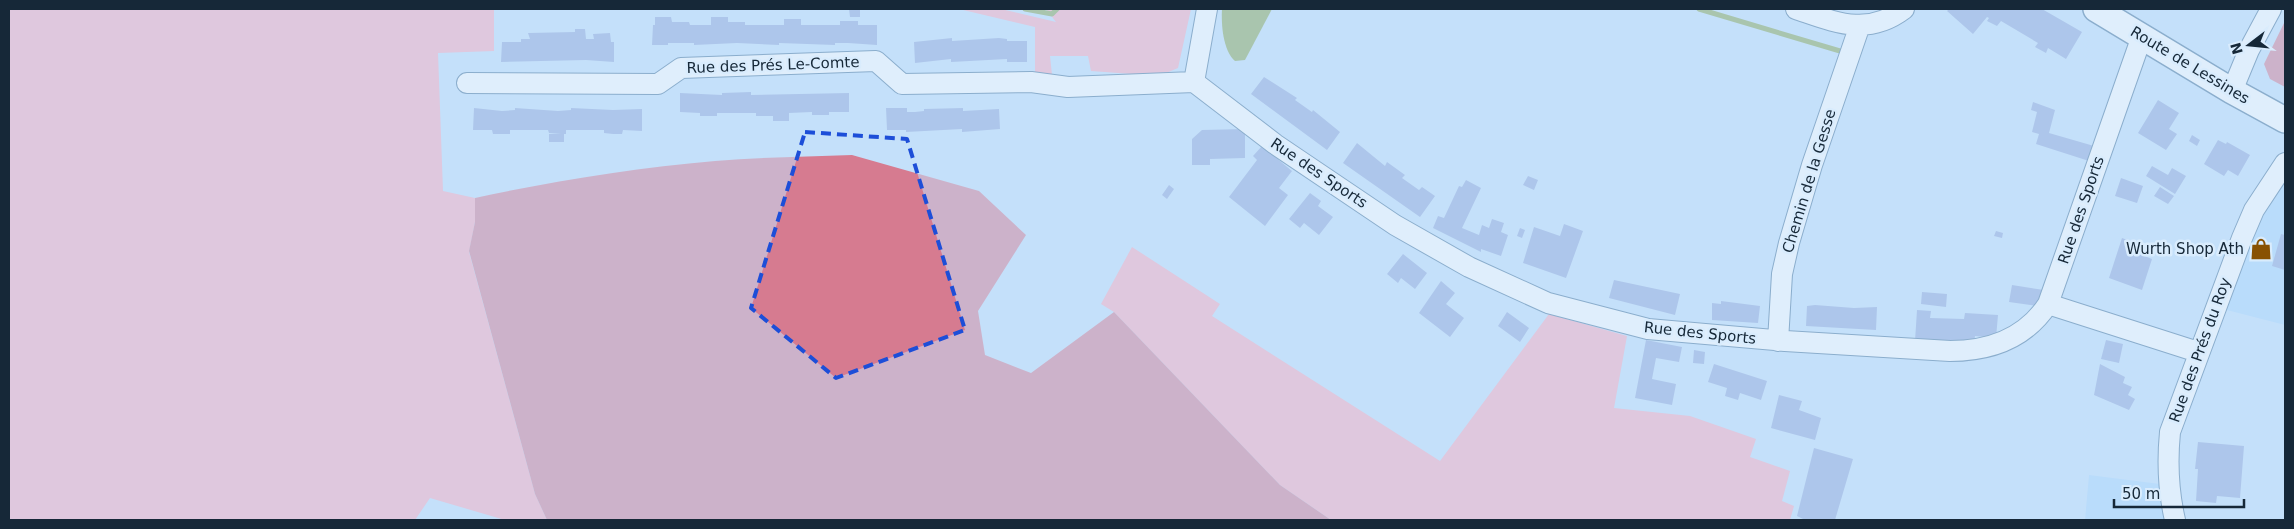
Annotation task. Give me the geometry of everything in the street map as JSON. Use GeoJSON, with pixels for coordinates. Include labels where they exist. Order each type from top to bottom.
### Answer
{"type":"FeatureCollection","features":[{"type":"Feature","properties":{"kind":"main road","name":"Route de Lessines"},"geometry":{"type":"LineString","coordinates":[[2096,9],[2232,91],[2285,120]]}},
{"type":"Feature","properties":{"kind":"street"},"geometry":{"type":"LineString","coordinates":[[1194,82],[1207,9]]}},
{"type":"Feature","properties":{"kind":"street"},"geometry":{"type":"LineString","coordinates":[[1796,9],[1847,25],[1878,24],[1904,9]]}},
{"type":"Feature","properties":{"kind":"street"},"geometry":{"type":"LineString","coordinates":[[2232,91],[2249,50],[2271,9]]}},
{"type":"Feature","properties":{"kind":"street","name":"Chemin de la Gesse"},"geometry":{"type":"LineString","coordinates":[[1778,341],[1782,274],[1789,243],[1812,165],[1860,25]]}},
{"type":"Feature","properties":{"kind":"street","name":"Rue des Sports"},"geometry":{"type":"LineString","coordinates":[[1194,82],[1275,144],[1395,225],[1469,267],[1548,303],[1648,329],[1778,341],[1974,351],[1992,347],[2011,338],[2039,318],[2048,304],[2142,36]]}},
{"type":"Feature","properties":{"kind":"street","name":"Rue des Prés Le-Comte"},"geometry":{"type":"LineString","coordinates":[[467,83],[658,84],[681,68],[876,61],[902,84],[1031,82],[1068,87],[1194,82]]}},
{"type":"Feature","properties":{"kind":"street","name":"Rue des Prés du Roy"},"geometry":{"type":"LineString","coordinates":[[2175,520],[2168,485],[2167,461],[2170,432],[2198,352],[2254,210],[2285,163]]}},
{"type":"Feature","properties":{"kind":"street"},"geometry":{"type":"LineString","coordinates":[[2048,304],[2198,352]]}},
{"type":"Feature","properties":{"kind":"highlighted area"},"geometry":{"type":"Polygon","coordinates":[[[805,132],[907,139],[965,330],[836,378],[751,308],[805,132]]]}},
{"type":"Feature","properties":{"kind":"shaded area"},"geometry":{"type":"Polygon","coordinates":[[[9,9],[494,9],[494,51],[438,53],[443,191],[475,198],[475,222],[469,252],[535,494],[547,520],[505,520],[430,498],[415,520],[9,520],[9,9]]]}},
{"type":"Feature","properties":{"kind":"shaded area"},"geometry":{"type":"Polygon","coordinates":[[[959,9],[1001,9],[1056,22],[1046,9],[1191,9],[1178,68],[1159,76],[1091,71],[1088,56],[1050,56],[1052,75],[1035,74],[1035,27],[959,9]]]}},
{"type":"Feature","properties":{"kind":"shaded area"},"geometry":{"type":"Polygon","coordinates":[[[1222,9],[1272,9],[1245,60],[1235,61],[1228,51],[1225,44],[1222,9]]]}},
{"type":"Feature","properties":{"kind":"shaded area"},"geometry":{"type":"Polygon","coordinates":[[[2284,23],[2285,87],[2270,79],[2264,64],[2284,23]]]}},
{"type":"Feature","properties":{"kind":"shaded area"},"geometry":{"type":"Polygon","coordinates":[[[852,155],[979,191],[1026,235],[978,311],[985,355],[1031,373],[1114,312],[1280,485],[1331,520],[547,520],[535,494],[469,251],[475,222],[475,198],[534,186],[655,167],[732,160],[852,155]]]}},
{"type":"Feature","properties":{"kind":"shaded area","name":"Wurth Shop Ath"},"geometry":{"type":"Polygon","coordinates":[[[2285,163],[2285,325],[2215,307],[2285,163]]]}},
{"type":"Feature","properties":{"kind":"shaded area"},"geometry":{"type":"Polygon","coordinates":[[[1132,247],[1220,304],[1212,316],[1440,461],[1549,314],[1627,336],[1614,408],[1690,416],[1756,439],[1750,457],[1790,471],[1782,501],[1794,506],[1790,520],[1331,520],[1280,485],[1114,312],[1101,304],[1132,247]]]}},
{"type":"Feature","properties":{"kind":"shaded area"},"geometry":{"type":"Polygon","coordinates":[[[2089,475],[2168,485],[2175,520],[2085,520],[2089,475]]]}},
{"type":"Feature","properties":{"kind":"building"},"geometry":{"type":"Polygon","coordinates":[[[849,9],[860,9],[860,17],[850,17],[849,9]]]}},
{"type":"Feature","properties":{"kind":"building"},"geometry":{"type":"Polygon","coordinates":[[[1949,9],[2042,9],[2082,32],[2066,59],[2048,48],[2046,53],[2035,47],[2038,43],[2001,21],[1997,26],[1987,21],[1989,18],[1987,17],[1973,34],[1947,11],[1949,9]]]}},
{"type":"Feature","properties":{"kind":"building"},"geometry":{"type":"Polygon","coordinates":[[[655,17],[671,17],[672,22],[689,22],[690,25],[711,25],[711,17],[728,17],[728,22],[745,22],[745,25],[784,25],[784,19],[801,19],[801,25],[840,25],[840,21],[858,21],[858,25],[877,25],[877,45],[848,43],[835,43],[835,45],[779,43],[779,45],[737,43],[694,45],[694,43],[668,43],[668,45],[652,45],[655,17]]]}},
{"type":"Feature","properties":{"kind":"building"},"geometry":{"type":"Polygon","coordinates":[[[575,29],[585,29],[586,39],[594,39],[593,34],[610,33],[611,42],[614,42],[614,62],[586,60],[501,62],[502,42],[521,42],[521,39],[530,39],[528,33],[575,32],[575,29]]]}},
{"type":"Feature","properties":{"kind":"building"},"geometry":{"type":"Polygon","coordinates":[[[952,38],[952,41],[999,38],[1007,39],[1007,41],[1027,41],[1027,62],[1007,62],[1007,59],[951,62],[951,59],[915,63],[914,42],[952,38]]]}},
{"type":"Feature","properties":{"kind":"building"},"geometry":{"type":"Polygon","coordinates":[[[1264,77],[1297,98],[1295,100],[1312,112],[1313,110],[1340,132],[1327,150],[1251,94],[1264,77]]]}},
{"type":"Feature","properties":{"kind":"building"},"geometry":{"type":"Polygon","coordinates":[[[751,92],[751,95],[849,93],[849,112],[829,112],[829,115],[812,115],[812,112],[789,113],[789,121],[773,121],[773,116],[756,116],[756,113],[717,113],[717,116],[700,116],[700,113],[680,112],[680,93],[722,95],[722,93],[751,92]]]}},
{"type":"Feature","properties":{"kind":"building"},"geometry":{"type":"Polygon","coordinates":[[[2158,100],[2179,113],[2169,129],[2177,134],[2166,150],[2138,133],[2158,100]]]}},
{"type":"Feature","properties":{"kind":"building"},"geometry":{"type":"Polygon","coordinates":[[[2033,102],[2055,110],[2049,133],[2094,146],[2089,161],[2036,144],[2039,134],[2032,132],[2037,112],[2031,110],[2033,102]]]}},
{"type":"Feature","properties":{"kind":"building"},"geometry":{"type":"Polygon","coordinates":[[[474,108],[502,111],[515,110],[515,108],[558,111],[571,110],[571,108],[642,109],[642,131],[623,130],[622,134],[613,134],[604,133],[604,130],[566,130],[564,142],[549,142],[549,134],[561,134],[549,133],[548,130],[510,130],[510,134],[493,134],[492,130],[473,130],[474,108]]]}},
{"type":"Feature","properties":{"kind":"building"},"geometry":{"type":"Polygon","coordinates":[[[886,108],[907,108],[907,112],[924,111],[924,109],[963,108],[963,111],[999,109],[1000,129],[962,132],[962,129],[906,132],[906,130],[887,130],[886,108]]]}},
{"type":"Feature","properties":{"kind":"building"},"geometry":{"type":"Polygon","coordinates":[[[1245,129],[1245,158],[1210,159],[1210,165],[1192,165],[1192,139],[1202,130],[1245,129]]]}},
{"type":"Feature","properties":{"kind":"building"},"geometry":{"type":"Polygon","coordinates":[[[2192,135],[2200,140],[2197,146],[2189,141],[2192,135]]]}},
{"type":"Feature","properties":{"kind":"building"},"geometry":{"type":"Polygon","coordinates":[[[2218,140],[2226,144],[2227,142],[2250,155],[2238,176],[2228,170],[2224,176],[2204,164],[2218,140]]]}},
{"type":"Feature","properties":{"kind":"building"},"geometry":{"type":"Polygon","coordinates":[[[1357,143],[1385,166],[1387,162],[1405,175],[1402,178],[1419,190],[1422,187],[1435,196],[1420,217],[1343,163],[1357,143]]]}},
{"type":"Feature","properties":{"kind":"building"},"geometry":{"type":"Polygon","coordinates":[[[1262,146],[1292,171],[1279,188],[1288,195],[1265,226],[1229,197],[1257,160],[1253,156],[1262,146]]]}},
{"type":"Feature","properties":{"kind":"building"},"geometry":{"type":"Polygon","coordinates":[[[2152,166],[2168,175],[2172,168],[2186,176],[2175,194],[2146,176],[2152,166]]]}},
{"type":"Feature","properties":{"kind":"building"},"geometry":{"type":"Polygon","coordinates":[[[1528,176],[1538,180],[1534,190],[1523,185],[1528,176]]]}},
{"type":"Feature","properties":{"kind":"building"},"geometry":{"type":"Polygon","coordinates":[[[2121,178],[2143,186],[2137,203],[2115,196],[2121,178]]]}},
{"type":"Feature","properties":{"kind":"building"},"geometry":{"type":"Polygon","coordinates":[[[1466,180],[1481,188],[1462,228],[1479,235],[1482,225],[1489,228],[1492,219],[1504,223],[1501,232],[1508,235],[1501,256],[1481,249],[1481,252],[1433,228],[1438,216],[1444,218],[1459,186],[1462,187],[1466,180]]]}},
{"type":"Feature","properties":{"kind":"building"},"geometry":{"type":"Polygon","coordinates":[[[1169,185],[1174,189],[1167,199],[1162,195],[1169,185]]]}},
{"type":"Feature","properties":{"kind":"building"},"geometry":{"type":"Polygon","coordinates":[[[2160,187],[2174,196],[2168,204],[2154,196],[2160,187]]]}},
{"type":"Feature","properties":{"kind":"building"},"geometry":{"type":"Polygon","coordinates":[[[1310,193],[1321,201],[1318,206],[1333,217],[1319,235],[1304,223],[1300,228],[1289,219],[1310,193]]]}},
{"type":"Feature","properties":{"kind":"building"},"geometry":{"type":"Polygon","coordinates":[[[1564,224],[1583,231],[1566,278],[1523,263],[1534,227],[1560,236],[1564,224]]]}},
{"type":"Feature","properties":{"kind":"building"},"geometry":{"type":"Polygon","coordinates":[[[1520,228],[1525,230],[1522,238],[1517,236],[1520,228]]]}},
{"type":"Feature","properties":{"kind":"building"},"geometry":{"type":"Polygon","coordinates":[[[1996,231],[2003,233],[2002,238],[1994,236],[1996,231]]]}},
{"type":"Feature","properties":{"kind":"building"},"geometry":{"type":"Polygon","coordinates":[[[2281,234],[2285,235],[2285,270],[2272,266],[2281,234]]]}},
{"type":"Feature","properties":{"kind":"building"},"geometry":{"type":"Polygon","coordinates":[[[2122,238],[2135,243],[2132,251],[2152,259],[2142,290],[2109,278],[2122,238]]]}},
{"type":"Feature","properties":{"kind":"building"},"geometry":{"type":"Polygon","coordinates":[[[1403,254],[1427,273],[1415,289],[1401,278],[1398,283],[1387,274],[1403,254]]]}},
{"type":"Feature","properties":{"kind":"building"},"geometry":{"type":"Polygon","coordinates":[[[1614,280],[1680,294],[1675,315],[1609,298],[1614,280]]]}},
{"type":"Feature","properties":{"kind":"building"},"geometry":{"type":"Polygon","coordinates":[[[1441,281],[1455,293],[1446,304],[1464,318],[1450,337],[1419,313],[1441,281]]]}},
{"type":"Feature","properties":{"kind":"building"},"geometry":{"type":"Polygon","coordinates":[[[2012,285],[2044,290],[2037,306],[2009,302],[2012,285]]]}},
{"type":"Feature","properties":{"kind":"building"},"geometry":{"type":"Polygon","coordinates":[[[1922,292],[1947,294],[1946,307],[1921,304],[1922,292]]]}},
{"type":"Feature","properties":{"kind":"building"},"geometry":{"type":"Polygon","coordinates":[[[1721,301],[1760,306],[1758,323],[1712,320],[1712,303],[1721,304],[1721,301]]]}},
{"type":"Feature","properties":{"kind":"building"},"geometry":{"type":"Polygon","coordinates":[[[1807,306],[1854,308],[1877,307],[1876,330],[1806,326],[1807,306]]]}},
{"type":"Feature","properties":{"kind":"building"},"geometry":{"type":"Polygon","coordinates":[[[1917,310],[1931,311],[1930,318],[1964,319],[1965,313],[1998,315],[1996,338],[1975,336],[1974,344],[1915,341],[1917,310]]]}},
{"type":"Feature","properties":{"kind":"building"},"geometry":{"type":"Polygon","coordinates":[[[1507,312],[1529,328],[1520,342],[1498,326],[1507,312]]]}},
{"type":"Feature","properties":{"kind":"building"},"geometry":{"type":"Polygon","coordinates":[[[1646,340],[1682,347],[1679,362],[1656,358],[1652,379],[1676,384],[1672,405],[1635,398],[1646,340]]]}},
{"type":"Feature","properties":{"kind":"building"},"geometry":{"type":"Polygon","coordinates":[[[2106,340],[2123,344],[2119,363],[2101,359],[2106,340]]]}},
{"type":"Feature","properties":{"kind":"building"},"geometry":{"type":"Polygon","coordinates":[[[1694,350],[1705,352],[1704,364],[1693,363],[1694,350]]]}},
{"type":"Feature","properties":{"kind":"building"},"geometry":{"type":"Polygon","coordinates":[[[1714,364],[1767,381],[1761,400],[1740,393],[1738,400],[1725,396],[1727,388],[1708,382],[1714,364]]]}},
{"type":"Feature","properties":{"kind":"building"},"geometry":{"type":"Polygon","coordinates":[[[2100,364],[2125,377],[2123,383],[2132,387],[2128,395],[2135,399],[2129,410],[2094,395],[2100,364]]]}},
{"type":"Feature","properties":{"kind":"building"},"geometry":{"type":"Polygon","coordinates":[[[1779,395],[1802,401],[1799,410],[1821,418],[1815,440],[1771,428],[1779,395]]]}},
{"type":"Feature","properties":{"kind":"building"},"geometry":{"type":"Polygon","coordinates":[[[2198,442],[2244,446],[2240,498],[2217,496],[2216,503],[2196,501],[2198,469],[2195,469],[2198,442]]]}},
{"type":"Feature","properties":{"kind":"building"},"geometry":{"type":"Polygon","coordinates":[[[1814,448],[1853,459],[1835,520],[1805,520],[1797,516],[1814,448]]]}},
{"type":"Feature","properties":{"kind":"waterway"},"geometry":{"type":"LineString","coordinates":[[1025,9],[1052,14],[1057,9]]}},
{"type":"Feature","properties":{"kind":"waterway"},"geometry":{"type":"LineString","coordinates":[[1699,9],[1840,51]]}},
{"type":"Feature","properties":{"kind":"place","name":"Wurth Shop Ath"},"geometry":{"type":"Point","coordinates":[2261,249]}}]}
